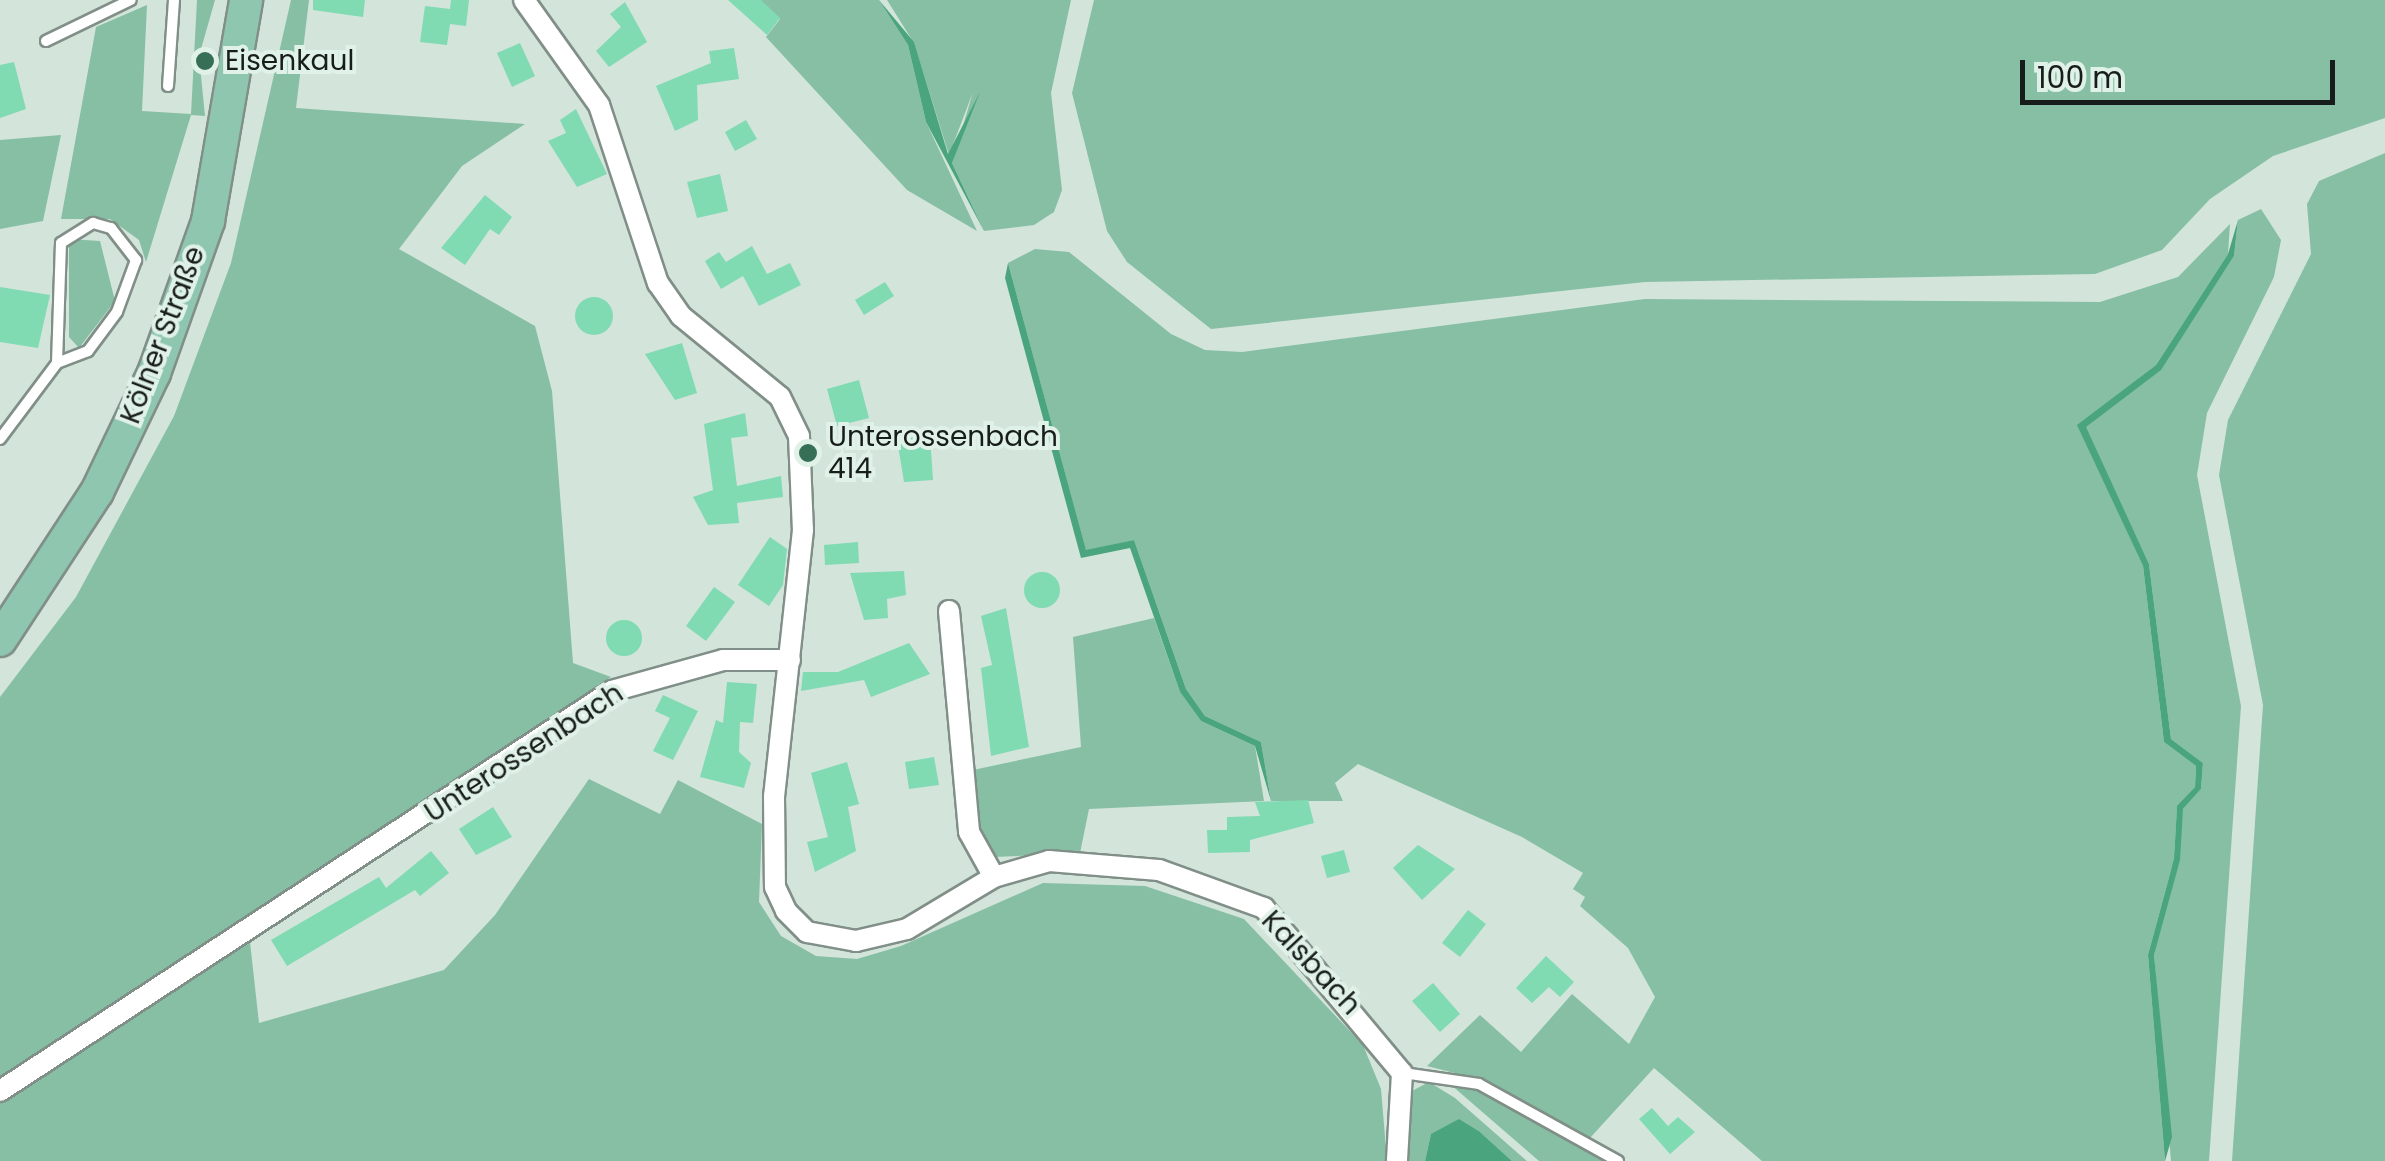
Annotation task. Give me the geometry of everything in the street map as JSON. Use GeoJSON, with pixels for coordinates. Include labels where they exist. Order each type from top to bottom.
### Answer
{"type":"FeatureCollection","features":[{"type":"Feature","properties":{"kind":"main road","name":"Kölner Straße"},"geometry":{"type":"LineString","coordinates":[[0,640],[96,492],[154,373],[208,221],[246,0]]}},
{"type":"Feature","properties":{"kind":"street"},"geometry":{"type":"LineString","coordinates":[[524,0],[598,105],[658,283],[681,316],[780,397],[800,436],[803,530],[790,660]]}},
{"type":"Feature","properties":{"kind":"street"},"geometry":{"type":"LineString","coordinates":[[948,611],[969,832],[994,878]]}},
{"type":"Feature","properties":{"kind":"street","name":"Unterossenbach"},"geometry":{"type":"LineString","coordinates":[[0,1091],[612,692],[723,660],[790,660]]}},
{"type":"Feature","properties":{"kind":"street","name":"Kalsbach"},"geometry":{"type":"LineString","coordinates":[[790,660],[774,796],[776,887],[786,911],[807,932],[856,942],[956,906],[994,878],[1049,861],[1113,862],[1264,908],[1402,1073]]}},
{"type":"Feature","properties":{"kind":"street"},"geometry":{"type":"LineString","coordinates":[[1397,1161],[1402,1073]]}},
{"type":"Feature","properties":{"kind":"lane"},"geometry":{"type":"LineString","coordinates":[[46,41],[131,0]]}},
{"type":"Feature","properties":{"kind":"lane"},"geometry":{"type":"LineString","coordinates":[[168,86],[174,0]]}},
{"type":"Feature","properties":{"kind":"lane"},"geometry":{"type":"LineString","coordinates":[[0,439],[57,363],[106,334],[136,260],[111,228],[75,230],[61,242],[57,363]]}},
{"type":"Feature","properties":{"kind":"lane"},"geometry":{"type":"LineString","coordinates":[[1402,1073],[1479,1084],[1618,1161]]}},
{"type":"Feature","properties":{"kind":"shaded area"},"geometry":{"type":"Polygon","coordinates":[[[197,0],[215,0],[199,56],[205,116],[191,115],[146,262],[139,240],[110,219],[61,219],[96,27],[147,5],[142,111],[191,114],[197,0]]]}},
{"type":"Feature","properties":{"kind":"shaded area"},"geometry":{"type":"Polygon","coordinates":[[[291,0],[309,0],[296,108],[525,124],[462,166],[399,249],[535,326],[552,391],[573,663],[611,677],[0,1077],[0,697],[76,597],[174,416],[231,263],[291,0]]]}},
{"type":"Feature","properties":{"kind":"shaded area"},"geometry":{"type":"Polygon","coordinates":[[[760,0],[879,0],[908,45],[926,122],[977,231],[907,190],[766,37],[780,19],[760,0]]]}},
{"type":"Feature","properties":{"kind":"shaded area"},"geometry":{"type":"Polygon","coordinates":[[[879,0],[914,42],[948,154],[980,92],[952,163],[984,231],[926,122],[908,45],[879,0]]]}},
{"type":"Feature","properties":{"kind":"shaded area"},"geometry":{"type":"Polygon","coordinates":[[[887,0],[1071,0],[1051,93],[1062,190],[1054,212],[1034,225],[984,231],[952,163],[973,92],[949,155],[914,43],[887,0]]]}},
{"type":"Feature","properties":{"kind":"shaded area"},"geometry":{"type":"Polygon","coordinates":[[[1094,0],[2385,0],[2385,118],[2273,156],[2210,199],[2162,250],[2095,274],[1645,282],[1211,329],[1127,262],[1107,231],[1072,93],[1094,0]]]}},
{"type":"Feature","properties":{"kind":"shaded area"},"geometry":{"type":"Polygon","coordinates":[[[61,135],[43,221],[0,229],[0,140],[61,135]]]}},
{"type":"Feature","properties":{"kind":"shaded area"},"geometry":{"type":"Polygon","coordinates":[[[2385,153],[2385,1161],[2232,1161],[2263,705],[2219,475],[2228,420],[2311,254],[2307,204],[2319,181],[2385,153]]]}},
{"type":"Feature","properties":{"kind":"shaded area"},"geometry":{"type":"Polygon","coordinates":[[[2261,209],[2281,240],[2274,277],[2207,413],[2197,475],[2241,706],[2209,1161],[2171,1161],[2154,955],[2183,809],[2201,789],[2203,763],[2171,739],[2149,564],[2085,427],[2161,369],[2234,256],[2238,220],[2261,209]]]}},
{"type":"Feature","properties":{"kind":"shaded area"},"geometry":{"type":"Polygon","coordinates":[[[2238,220],[2234,256],[2161,370],[2086,427],[2149,564],[2171,739],[2203,763],[2201,789],[2183,809],[2180,860],[2154,955],[2172,1137],[2165,1161],[2148,955],[2174,859],[2177,806],[2195,787],[2196,766],[2164,742],[2143,566],[2077,425],[2156,365],[2228,254],[2238,220]]]}},
{"type":"Feature","properties":{"kind":"shaded area"},"geometry":{"type":"Polygon","coordinates":[[[2230,224],[2228,254],[2156,365],[2078,425],[2143,566],[2164,742],[2196,766],[2195,787],[2177,807],[2174,859],[2148,955],[2165,1161],[1762,1161],[1654,1068],[1589,1139],[1482,1080],[1427,1066],[1480,1015],[1521,1052],[1572,994],[1629,1044],[1655,997],[1628,948],[1580,906],[1585,897],[1573,889],[1583,873],[1522,837],[1358,764],[1335,783],[1343,801],[1271,801],[1261,742],[1205,716],[1186,689],[1134,540],[1086,551],[1008,263],[1035,249],[1069,252],[1171,334],[1205,350],[1242,352],[1645,299],[2100,302],[2178,277],[2230,224]]]}},
{"type":"Feature","properties":{"kind":"shaded area"},"geometry":{"type":"Polygon","coordinates":[[[69,239],[100,241],[115,301],[79,348],[69,337],[69,239]]]}},
{"type":"Feature","properties":{"kind":"shaded area"},"geometry":{"type":"Polygon","coordinates":[[[1008,263],[1086,550],[1134,540],[1186,689],[1205,716],[1261,742],[1271,801],[1255,746],[1201,721],[1180,692],[1130,548],[1081,558],[1005,278],[1008,263]]]}},
{"type":"Feature","properties":{"kind":"shaded area"},"geometry":{"type":"Polygon","coordinates":[[[1154,618],[1180,692],[1201,721],[1255,746],[1264,801],[1089,809],[1080,853],[994,857],[978,829],[973,770],[1081,747],[1073,637],[1154,618]]]}},
{"type":"Feature","properties":{"kind":"shaded area"},"geometry":{"type":"Polygon","coordinates":[[[589,779],[660,814],[678,780],[762,824],[759,902],[781,936],[816,956],[857,959],[901,946],[1043,883],[1145,886],[1244,919],[1363,1045],[1381,1089],[1387,1161],[0,1161],[0,1102],[250,942],[259,1023],[444,970],[495,915],[589,779]]]}},
{"type":"Feature","properties":{"kind":"shaded area"},"geometry":{"type":"Polygon","coordinates":[[[1429,1082],[1455,1098],[1527,1161],[1512,1161],[1480,1132],[1431,1134],[1425,1161],[1406,1161],[1410,1092],[1429,1082]]]}},
{"type":"Feature","properties":{"kind":"shaded area"},"geometry":{"type":"Polygon","coordinates":[[[1450,1084],[1476,1088],[1608,1161],[1539,1161],[1450,1084]]]}},
{"type":"Feature","properties":{"kind":"shaded area"},"geometry":{"type":"Polygon","coordinates":[[[1459,1119],[1512,1161],[1425,1161],[1431,1134],[1459,1119]]]}},
{"type":"Feature","properties":{"kind":"building"},"geometry":{"type":"Polygon","coordinates":[[[313,0],[365,0],[363,17],[313,10],[313,0]]]}},
{"type":"Feature","properties":{"kind":"building"},"geometry":{"type":"Polygon","coordinates":[[[451,0],[469,0],[466,26],[450,24],[447,45],[420,42],[425,6],[450,9],[451,0]]]}},
{"type":"Feature","properties":{"kind":"building"},"geometry":{"type":"Polygon","coordinates":[[[728,0],[761,0],[780,18],[767,35],[728,0]]]}},
{"type":"Feature","properties":{"kind":"building"},"geometry":{"type":"Polygon","coordinates":[[[625,2],[647,42],[609,67],[596,51],[621,27],[610,14],[625,2]]]}},
{"type":"Feature","properties":{"kind":"building"},"geometry":{"type":"Polygon","coordinates":[[[520,43],[535,76],[512,87],[497,53],[520,43]]]}},
{"type":"Feature","properties":{"kind":"building"},"geometry":{"type":"Polygon","coordinates":[[[734,48],[739,79],[697,85],[698,120],[675,131],[656,86],[711,63],[709,51],[734,48]]]}},
{"type":"Feature","properties":{"kind":"building"},"geometry":{"type":"Polygon","coordinates":[[[14,62],[26,109],[0,118],[0,65],[14,62]]]}},
{"type":"Feature","properties":{"kind":"building"},"geometry":{"type":"Polygon","coordinates":[[[576,109],[607,174],[577,187],[548,141],[566,133],[560,120],[576,109]]]}},
{"type":"Feature","properties":{"kind":"building"},"geometry":{"type":"Polygon","coordinates":[[[746,120],[757,139],[735,151],[725,132],[746,120]]]}},
{"type":"Feature","properties":{"kind":"building"},"geometry":{"type":"Polygon","coordinates":[[[720,174],[728,211],[697,218],[687,182],[720,174]]]}},
{"type":"Feature","properties":{"kind":"building"},"geometry":{"type":"Polygon","coordinates":[[[485,195],[512,217],[499,235],[490,229],[465,265],[441,248],[485,195]]]}},
{"type":"Feature","properties":{"kind":"building"},"geometry":{"type":"Polygon","coordinates":[[[752,246],[767,274],[790,263],[801,285],[759,306],[743,276],[721,289],[705,261],[719,252],[726,262],[752,246]]]}},
{"type":"Feature","properties":{"kind":"building"},"geometry":{"type":"Polygon","coordinates":[[[885,282],[894,296],[864,315],[855,300],[885,282]]]}},
{"type":"Feature","properties":{"kind":"building"},"geometry":{"type":"Polygon","coordinates":[[[0,287],[50,295],[38,348],[0,342],[0,287]]]}},
{"type":"Feature","properties":{"kind":"building"},"geometry":{"type":"Polygon","coordinates":[[[594,297],[607,303],[613,316],[607,329],[594,335],[581,329],[575,316],[581,303],[594,297]]]}},
{"type":"Feature","properties":{"kind":"building"},"geometry":{"type":"Polygon","coordinates":[[[682,343],[697,393],[675,400],[645,354],[682,343]]]}},
{"type":"Feature","properties":{"kind":"building"},"geometry":{"type":"Polygon","coordinates":[[[859,380],[869,418],[837,426],[827,389],[859,380]]]}},
{"type":"Feature","properties":{"kind":"building"},"geometry":{"type":"Polygon","coordinates":[[[745,413],[748,436],[731,438],[737,486],[781,476],[783,497],[737,503],[739,523],[708,525],[693,497],[713,490],[704,424],[745,413]]]}},
{"type":"Feature","properties":{"kind":"building"},"geometry":{"type":"Polygon","coordinates":[[[930,436],[933,480],[904,482],[897,439],[930,436]]]}},
{"type":"Feature","properties":{"kind":"building"},"geometry":{"type":"Polygon","coordinates":[[[770,537],[787,549],[783,585],[769,606],[738,585],[770,537]]]}},
{"type":"Feature","properties":{"kind":"building"},"geometry":{"type":"Polygon","coordinates":[[[858,542],[859,563],[825,565],[824,545],[858,542]]]}},
{"type":"Feature","properties":{"kind":"building"},"geometry":{"type":"Polygon","coordinates":[[[904,571],[906,595],[887,599],[888,618],[864,620],[850,573],[904,571]]]}},
{"type":"Feature","properties":{"kind":"building"},"geometry":{"type":"Polygon","coordinates":[[[1042,572],[1055,577],[1060,590],[1055,603],[1042,608],[1029,603],[1024,590],[1029,577],[1042,572]]]}},
{"type":"Feature","properties":{"kind":"building"},"geometry":{"type":"Polygon","coordinates":[[[714,587],[735,602],[706,641],[686,626],[714,587]]]}},
{"type":"Feature","properties":{"kind":"building"},"geometry":{"type":"Polygon","coordinates":[[[1006,608],[1029,747],[991,756],[981,668],[992,665],[981,616],[1006,608]]]}},
{"type":"Feature","properties":{"kind":"building"},"geometry":{"type":"Polygon","coordinates":[[[624,620],[637,625],[642,638],[637,651],[624,656],[611,651],[606,638],[611,625],[624,620]]]}},
{"type":"Feature","properties":{"kind":"building"},"geometry":{"type":"Polygon","coordinates":[[[909,643],[930,674],[871,697],[864,680],[801,691],[803,672],[838,672],[909,643]]]}},
{"type":"Feature","properties":{"kind":"building"},"geometry":{"type":"Polygon","coordinates":[[[727,682],[757,684],[753,723],[740,722],[739,752],[751,763],[744,788],[700,777],[716,720],[723,723],[727,682]]]}},
{"type":"Feature","properties":{"kind":"building"},"geometry":{"type":"Polygon","coordinates":[[[663,695],[698,711],[673,760],[653,751],[670,718],[655,711],[663,695]]]}},
{"type":"Feature","properties":{"kind":"building"},"geometry":{"type":"Polygon","coordinates":[[[934,757],[939,785],[909,789],[905,762],[934,757]]]}},
{"type":"Feature","properties":{"kind":"building"},"geometry":{"type":"Polygon","coordinates":[[[847,762],[859,804],[848,807],[856,851],[815,872],[807,842],[828,837],[811,773],[847,762]]]}},
{"type":"Feature","properties":{"kind":"building"},"geometry":{"type":"Polygon","coordinates":[[[1308,800],[1314,823],[1250,840],[1250,852],[1208,853],[1207,830],[1227,830],[1227,817],[1260,816],[1255,802],[1308,800]]]}},
{"type":"Feature","properties":{"kind":"building"},"geometry":{"type":"Polygon","coordinates":[[[493,807],[512,837],[476,855],[459,829],[493,807]]]}},
{"type":"Feature","properties":{"kind":"building"},"geometry":{"type":"Polygon","coordinates":[[[1418,845],[1455,869],[1422,900],[1393,868],[1418,845]]]}},
{"type":"Feature","properties":{"kind":"building"},"geometry":{"type":"Polygon","coordinates":[[[1344,850],[1350,872],[1327,878],[1321,856],[1344,850]]]}},
{"type":"Feature","properties":{"kind":"building"},"geometry":{"type":"Polygon","coordinates":[[[431,851],[449,873],[420,896],[415,890],[287,966],[271,940],[379,877],[386,888],[431,851]]]}},
{"type":"Feature","properties":{"kind":"building"},"geometry":{"type":"Polygon","coordinates":[[[1468,910],[1486,924],[1460,957],[1442,943],[1468,910]]]}},
{"type":"Feature","properties":{"kind":"building"},"geometry":{"type":"Polygon","coordinates":[[[1546,956],[1574,982],[1560,997],[1549,987],[1532,1003],[1516,988],[1546,956]]]}},
{"type":"Feature","properties":{"kind":"building"},"geometry":{"type":"Polygon","coordinates":[[[1433,983],[1460,1014],[1440,1032],[1412,1001],[1433,983]]]}},
{"type":"Feature","properties":{"kind":"building"},"geometry":{"type":"Polygon","coordinates":[[[1652,1108],[1668,1126],[1678,1117],[1695,1132],[1670,1154],[1639,1119],[1652,1108]]]}},
{"type":"Feature","properties":{"kind":"place","name":"Eisenkaul"},"geometry":{"type":"Point","coordinates":[205,61]}},
{"type":"Feature","properties":{"kind":"place","name":"Unterossenbach 414"},"geometry":{"type":"Point","coordinates":[808,453]}}]}
